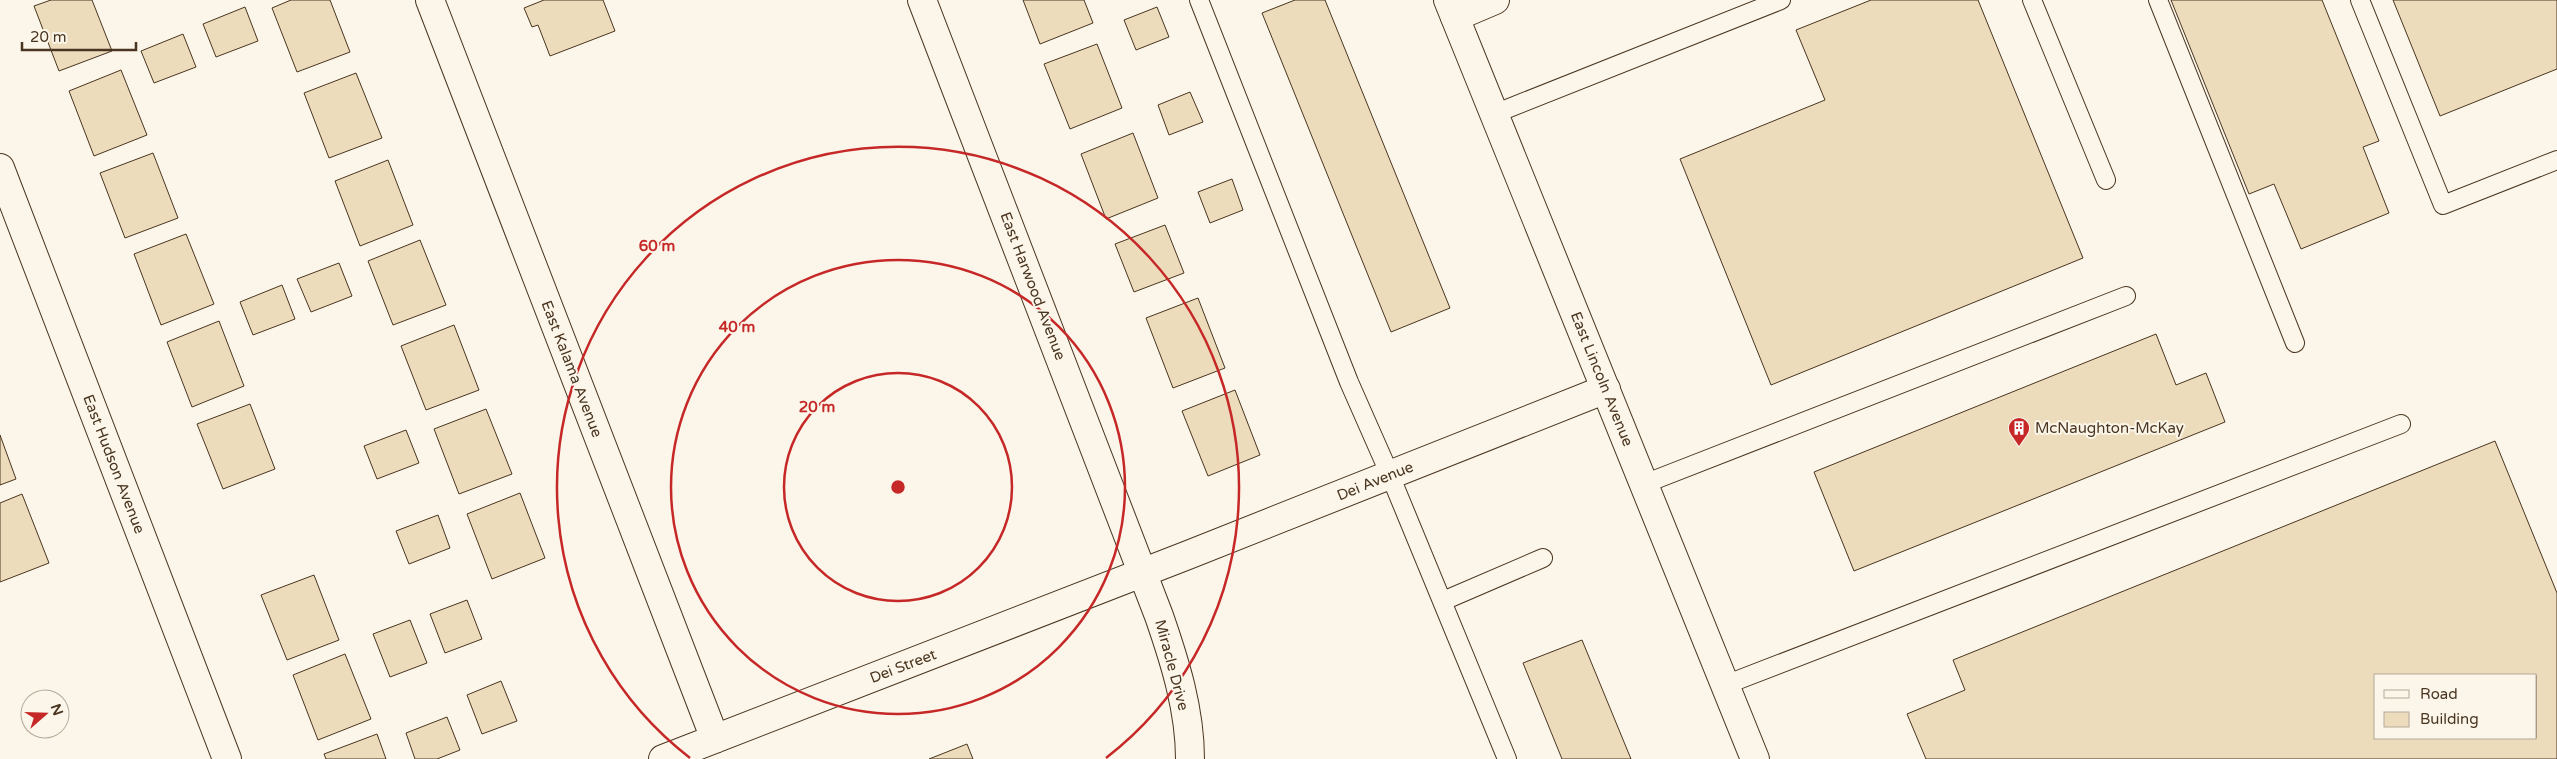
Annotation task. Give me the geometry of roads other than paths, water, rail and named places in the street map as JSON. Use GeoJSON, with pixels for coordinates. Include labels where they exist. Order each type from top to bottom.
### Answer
{"type":"FeatureCollection","features":[{"type":"Feature","properties":{"kind":"street","name":"East Kalama Avenue"},"geometry":{"type":"LineString","coordinates":[[430,0],[715,739]]}},
{"type":"Feature","properties":{"kind":"street","name":"East Harwood Avenue"},"geometry":{"type":"LineString","coordinates":[[922,0],[1143,573]]}},
{"type":"Feature","properties":{"kind":"street"},"geometry":{"type":"LineString","coordinates":[[1451,8],[1495,0]]}},
{"type":"Feature","properties":{"kind":"street","name":"East Lincoln Avenue"},"geometry":{"type":"LineString","coordinates":[[1451,8],[1755,759]]}},
{"type":"Feature","properties":{"kind":"street","name":"East Hudson Avenue"},"geometry":{"type":"LineString","coordinates":[[0,168],[227,759]]}},
{"type":"Feature","properties":{"kind":"street","name":"Dei Avenue"},"geometry":{"type":"LineString","coordinates":[[1143,573],[1606,388]]}},
{"type":"Feature","properties":{"kind":"street","name":"Dei Street"},"geometry":{"type":"LineString","coordinates":[[664,759],[1143,573]]}},
{"type":"Feature","properties":{"kind":"street","name":"Miracle Drive"},"geometry":{"type":"LineString","coordinates":[[1143,573],[1178,676],[1187,715],[1190,759]]}},
{"type":"Feature","properties":{"kind":"lane"},"geometry":{"type":"LineString","coordinates":[[1199,0],[1349,382],[1443,601],[1507,759]]}},
{"type":"Feature","properties":{"kind":"lane"},"geometry":{"type":"LineString","coordinates":[[1494,114],[1758,4],[1781,0]]}},
{"type":"Feature","properties":{"kind":"lane"},"geometry":{"type":"LineString","coordinates":[[2032,0],[2106,180]]}},
{"type":"Feature","properties":{"kind":"lane"},"geometry":{"type":"LineString","coordinates":[[2158,0],[2295,343]]}},
{"type":"Feature","properties":{"kind":"lane"},"geometry":{"type":"LineString","coordinates":[[2360,0],[2443,205],[2557,160]]}},
{"type":"Feature","properties":{"kind":"lane"},"geometry":{"type":"LineString","coordinates":[[1644,484],[2126,296]]}},
{"type":"Feature","properties":{"kind":"lane"},"geometry":{"type":"LineString","coordinates":[[1725,685],[2401,424]]}},
{"type":"Feature","properties":{"kind":"lane"},"geometry":{"type":"LineString","coordinates":[[1443,601],[1543,558]]}},
{"type":"Feature","properties":{"kind":"place","name":"McNaughton-McKay"},"geometry":{"type":"Point","coordinates":[2019,447]}}]}
